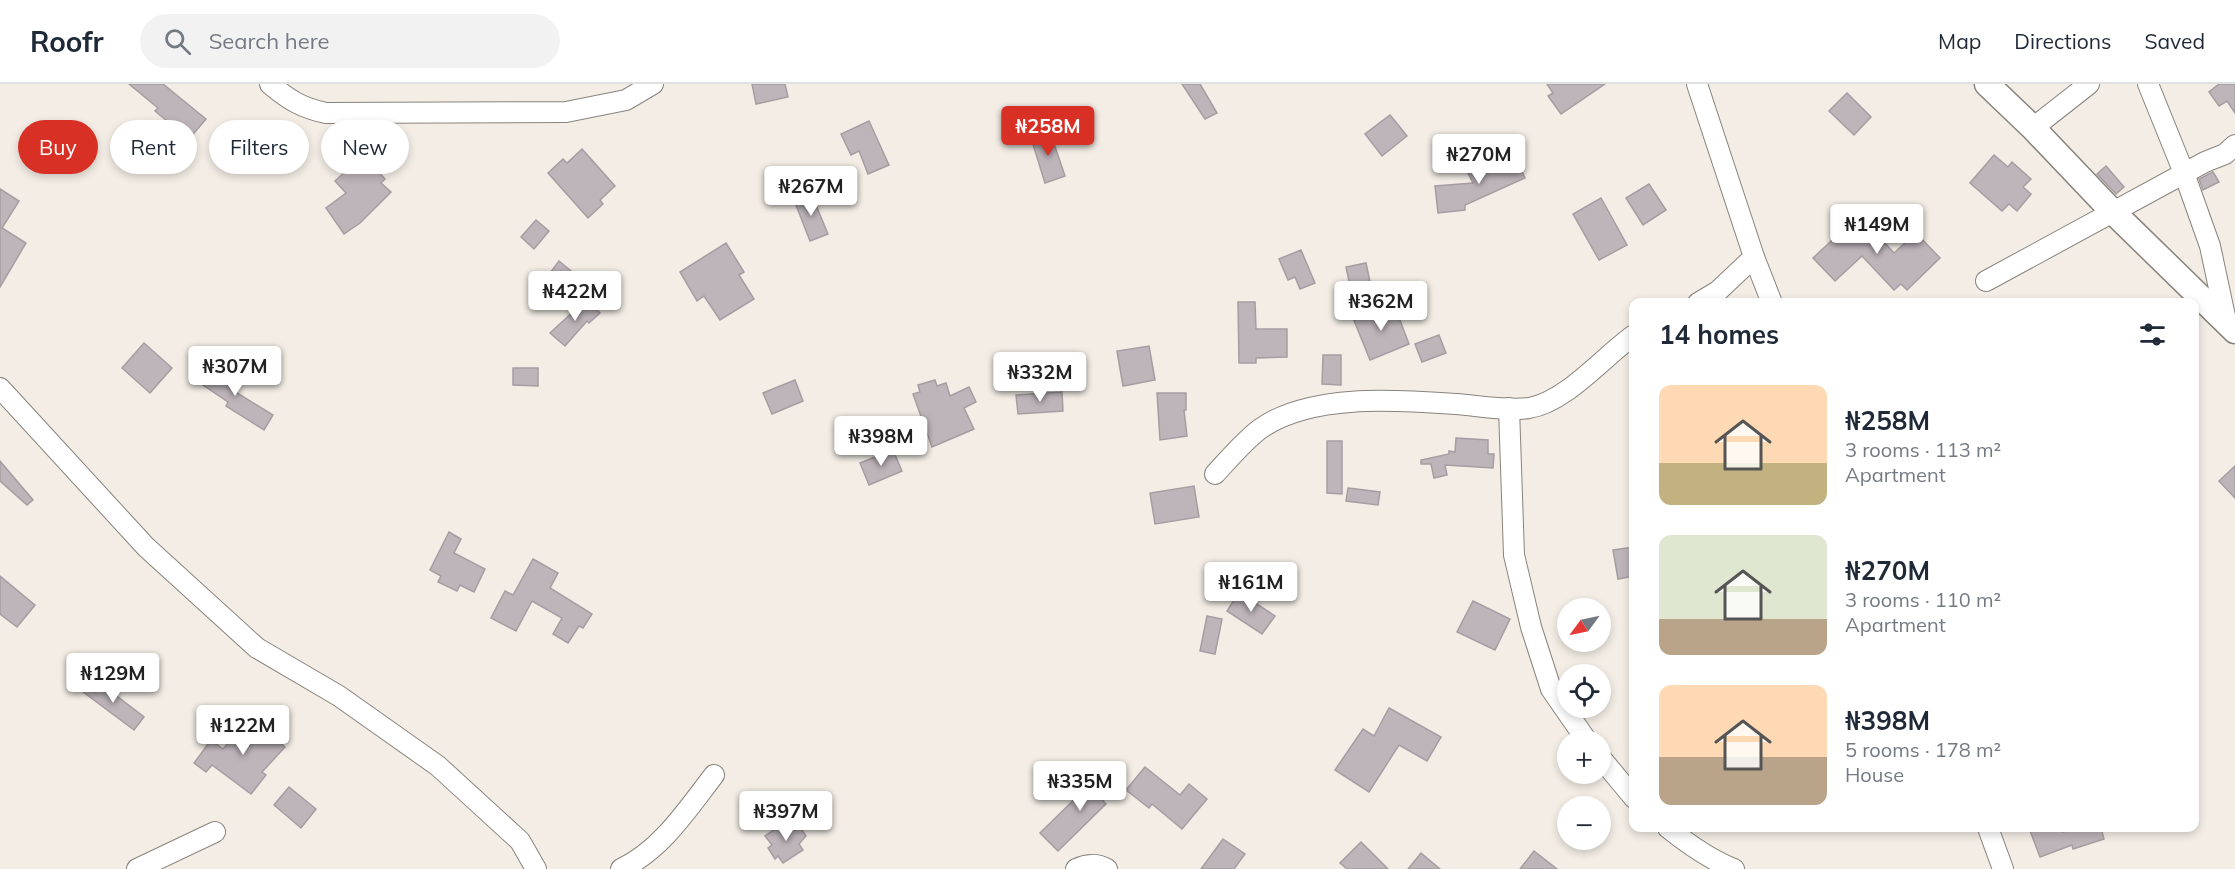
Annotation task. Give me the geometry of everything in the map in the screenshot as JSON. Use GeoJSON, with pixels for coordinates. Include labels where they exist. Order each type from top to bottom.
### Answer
{"type":"FeatureCollection","features":[{"type":"Feature","properties":{"kind":"street"},"geometry":{"type":"LineString","coordinates":[[270,84],[288,99],[306,109],[326,114],[349,114],[566,112],[626,100],[653,84]]}},
{"type":"Feature","properties":{"kind":"street"},"geometry":{"type":"LineString","coordinates":[[1696,84],[1770,298]]}},
{"type":"Feature","properties":{"kind":"street"},"geometry":{"type":"LineString","coordinates":[[1987,84],[2230,326]]}},
{"type":"Feature","properties":{"kind":"street"},"geometry":{"type":"LineString","coordinates":[[2033,128],[2089,84]]}},
{"type":"Feature","properties":{"kind":"street"},"geometry":{"type":"LineString","coordinates":[[2148,84],[2184,173],[2210,246],[2230,326]]}},
{"type":"Feature","properties":{"kind":"street"},"geometry":{"type":"LineString","coordinates":[[1986,281],[2112,211],[2205,162],[2225,154],[2235,145]]}},
{"type":"Feature","properties":{"kind":"street"},"geometry":{"type":"LineString","coordinates":[[1706,298],[1718,291],[1754,257]]}},
{"type":"Feature","properties":{"kind":"street"},"geometry":{"type":"LineString","coordinates":[[1215,474],[1260,429],[1290,413],[1329,404],[1398,400],[1530,408],[1557,397],[1571,388],[1629,339]]}},
{"type":"Feature","properties":{"kind":"street"},"geometry":{"type":"LineString","coordinates":[[0,388],[146,547],[256,648],[339,696],[438,766],[520,841],[536,869]]}},
{"type":"Feature","properties":{"kind":"street"},"geometry":{"type":"LineString","coordinates":[[1509,408],[1514,555],[1531,627],[1551,688],[1580,730]]}},
{"type":"Feature","properties":{"kind":"street"},"geometry":{"type":"LineString","coordinates":[[1611,770],[1629,792]]}},
{"type":"Feature","properties":{"kind":"street"},"geometry":{"type":"LineString","coordinates":[[621,869],[638,861],[668,833],[714,775]]}},
{"type":"Feature","properties":{"kind":"street"},"geometry":{"type":"LineString","coordinates":[[137,869],[215,832]]}},
{"type":"Feature","properties":{"kind":"street"},"geometry":{"type":"LineString","coordinates":[[1673,832],[1722,864],[1734,869]]}},
{"type":"Feature","properties":{"kind":"street"},"geometry":{"type":"LineString","coordinates":[[1989,832],[2003,869]]}},
{"type":"Feature","properties":{"kind":"street"},"geometry":{"type":"LineString","coordinates":[[1076,869],[1088,864],[1107,869]]}},
{"type":"Feature","properties":{"kind":"building"},"geometry":{"type":"Polygon","coordinates":[[[129,84],[163,84],[206,119],[197,130],[197,120],[166,120],[155,111],[158,108],[129,84]]]}},
{"type":"Feature","properties":{"kind":"building"},"geometry":{"type":"Polygon","coordinates":[[[752,84],[785,84],[788,97],[756,104],[752,84]]]}},
{"type":"Feature","properties":{"kind":"building"},"geometry":{"type":"Polygon","coordinates":[[[1182,84],[1200,84],[1217,113],[1205,119],[1182,84]]]}},
{"type":"Feature","properties":{"kind":"building"},"geometry":{"type":"Polygon","coordinates":[[[1547,84],[1605,84],[1561,114],[1548,96],[1553,93],[1547,84]]]}},
{"type":"Feature","properties":{"kind":"building"},"geometry":{"type":"Polygon","coordinates":[[[2219,84],[2235,84],[2235,113],[2227,101],[2219,106],[2209,92],[2219,84]]]}},
{"type":"Feature","properties":{"kind":"building"},"geometry":{"type":"Polygon","coordinates":[[[1847,93],[1871,117],[1854,135],[1829,111],[1847,93]]]}},
{"type":"Feature","properties":{"kind":"building"},"geometry":{"type":"Polygon","coordinates":[[[1390,115],[1407,136],[1382,156],[1365,134],[1390,115]]]}},
{"type":"Feature","properties":{"kind":"building"},"geometry":{"type":"Polygon","coordinates":[[[869,121],[889,165],[868,174],[859,151],[851,155],[841,134],[869,121]]]}},
{"type":"Feature","properties":{"kind":"building"},"geometry":{"type":"Polygon","coordinates":[[[1050,132],[1065,176],[1045,183],[1031,138],[1050,132]]]}},
{"type":"Feature","properties":{"kind":"building"},"geometry":{"type":"Polygon","coordinates":[[[582,149],[615,186],[600,200],[603,204],[588,218],[548,173],[563,159],[567,163],[582,149]]]}},
{"type":"Feature","properties":{"kind":"building"},"geometry":{"type":"Polygon","coordinates":[[[1513,153],[1525,178],[1465,205],[1465,210],[1438,213],[1435,186],[1473,183],[1468,173],[1513,153]]]}},
{"type":"Feature","properties":{"kind":"building"},"geometry":{"type":"Polygon","coordinates":[[[1994,155],[2008,167],[2012,162],[2031,179],[2023,187],[2031,194],[2017,211],[2009,204],[2002,211],[1970,183],[1994,155]]]}},
{"type":"Feature","properties":{"kind":"building"},"geometry":{"type":"Polygon","coordinates":[[[2106,166],[2124,187],[2116,194],[2097,174],[2106,166]]]}},
{"type":"Feature","properties":{"kind":"building"},"geometry":{"type":"Polygon","coordinates":[[[2213,172],[2219,182],[2203,190],[2199,179],[2213,172]]]}},
{"type":"Feature","properties":{"kind":"building"},"geometry":{"type":"Polygon","coordinates":[[[343,174],[380,174],[385,179],[381,183],[391,192],[360,223],[344,234],[326,208],[346,193],[335,181],[343,174]]]}},
{"type":"Feature","properties":{"kind":"building"},"geometry":{"type":"Polygon","coordinates":[[[1649,184],[1666,210],[1643,225],[1626,198],[1649,184]]]}},
{"type":"Feature","properties":{"kind":"building"},"geometry":{"type":"Polygon","coordinates":[[[0,189],[19,201],[2,228],[26,243],[0,287],[0,189]]]}},
{"type":"Feature","properties":{"kind":"building"},"geometry":{"type":"Polygon","coordinates":[[[811,193],[828,234],[810,241],[794,200],[811,193]]]}},
{"type":"Feature","properties":{"kind":"building"},"geometry":{"type":"Polygon","coordinates":[[[1601,198],[1627,245],[1599,260],[1573,214],[1601,198]]]}},
{"type":"Feature","properties":{"kind":"building"},"geometry":{"type":"Polygon","coordinates":[[[1859,215],[1894,253],[1916,233],[1940,258],[1907,290],[1901,284],[1894,290],[1862,256],[1835,281],[1813,258],[1859,215]]]}},
{"type":"Feature","properties":{"kind":"building"},"geometry":{"type":"Polygon","coordinates":[[[536,220],[549,231],[534,249],[521,237],[536,220]]]}},
{"type":"Feature","properties":{"kind":"building"},"geometry":{"type":"Polygon","coordinates":[[[726,243],[744,272],[739,275],[754,299],[720,320],[704,296],[697,301],[680,272],[726,243]]]}},
{"type":"Feature","properties":{"kind":"building"},"geometry":{"type":"Polygon","coordinates":[[[1301,250],[1315,283],[1300,289],[1295,277],[1288,280],[1279,259],[1301,250]]]}},
{"type":"Feature","properties":{"kind":"building"},"geometry":{"type":"Polygon","coordinates":[[[559,261],[576,275],[555,302],[538,289],[559,261]]]}},
{"type":"Feature","properties":{"kind":"building"},"geometry":{"type":"Polygon","coordinates":[[[1366,263],[1372,291],[1352,295],[1346,267],[1366,263]]]}},
{"type":"Feature","properties":{"kind":"building"},"geometry":{"type":"Polygon","coordinates":[[[587,299],[600,313],[589,323],[587,321],[565,346],[550,333],[587,299]]]}},
{"type":"Feature","properties":{"kind":"building"},"geometry":{"type":"Polygon","coordinates":[[[1238,302],[1255,302],[1256,329],[1287,329],[1287,357],[1256,358],[1256,363],[1239,363],[1238,302]]]}},
{"type":"Feature","properties":{"kind":"building"},"geometry":{"type":"Polygon","coordinates":[[[1386,305],[1391,318],[1398,315],[1409,344],[1370,360],[1353,318],[1386,305]]]}},
{"type":"Feature","properties":{"kind":"building"},"geometry":{"type":"Polygon","coordinates":[[[1439,335],[1446,353],[1422,362],[1415,344],[1439,335]]]}},
{"type":"Feature","properties":{"kind":"building"},"geometry":{"type":"Polygon","coordinates":[[[144,343],[172,368],[150,393],[122,368],[144,343]]]}},
{"type":"Feature","properties":{"kind":"building"},"geometry":{"type":"Polygon","coordinates":[[[1149,346],[1155,380],[1123,386],[1117,351],[1149,346]]]}},
{"type":"Feature","properties":{"kind":"building"},"geometry":{"type":"Polygon","coordinates":[[[1323,355],[1341,355],[1341,385],[1322,384],[1323,355]]]}},
{"type":"Feature","properties":{"kind":"building"},"geometry":{"type":"Polygon","coordinates":[[[213,364],[235,379],[229,388],[273,415],[264,430],[226,406],[228,402],[200,383],[213,364]]]}},
{"type":"Feature","properties":{"kind":"building"},"geometry":{"type":"Polygon","coordinates":[[[513,368],[538,368],[538,386],[513,385],[513,368]]]}},
{"type":"Feature","properties":{"kind":"building"},"geometry":{"type":"Polygon","coordinates":[[[795,380],[803,401],[772,414],[763,393],[795,380]]]}},
{"type":"Feature","properties":{"kind":"building"},"geometry":{"type":"Polygon","coordinates":[[[935,380],[937,386],[946,383],[950,396],[969,387],[976,402],[964,408],[974,429],[932,447],[913,394],[920,392],[918,385],[935,380]]]}},
{"type":"Feature","properties":{"kind":"building"},"geometry":{"type":"Polygon","coordinates":[[[1062,392],[1063,411],[1018,414],[1016,395],[1062,392]]]}},
{"type":"Feature","properties":{"kind":"building"},"geometry":{"type":"Polygon","coordinates":[[[1157,393],[1186,393],[1186,410],[1184,410],[1187,436],[1160,440],[1157,393]]]}},
{"type":"Feature","properties":{"kind":"building"},"geometry":{"type":"Polygon","coordinates":[[[1456,438],[1488,440],[1488,454],[1494,454],[1493,468],[1445,465],[1447,475],[1434,478],[1431,464],[1421,464],[1421,460],[1449,454],[1449,451],[1455,452],[1456,438]]]}},
{"type":"Feature","properties":{"kind":"building"},"geometry":{"type":"Polygon","coordinates":[[[1327,441],[1342,441],[1342,494],[1327,493],[1327,441]]]}},
{"type":"Feature","properties":{"kind":"building"},"geometry":{"type":"Polygon","coordinates":[[[893,450],[902,471],[869,485],[860,463],[893,450]]]}},
{"type":"Feature","properties":{"kind":"building"},"geometry":{"type":"Polygon","coordinates":[[[0,461],[33,500],[27,505],[0,481],[0,461]]]}},
{"type":"Feature","properties":{"kind":"building"},"geometry":{"type":"Polygon","coordinates":[[[2235,466],[2235,498],[2219,481],[2235,466]]]}},
{"type":"Feature","properties":{"kind":"building"},"geometry":{"type":"Polygon","coordinates":[[[1194,486],[1199,517],[1155,524],[1150,493],[1194,486]]]}},
{"type":"Feature","properties":{"kind":"building"},"geometry":{"type":"Polygon","coordinates":[[[1348,488],[1380,492],[1378,505],[1346,501],[1348,488]]]}},
{"type":"Feature","properties":{"kind":"building"},"geometry":{"type":"Polygon","coordinates":[[[449,532],[461,539],[454,553],[485,569],[474,592],[460,585],[457,591],[438,582],[441,576],[430,570],[449,532]]]}},
{"type":"Feature","properties":{"kind":"building"},"geometry":{"type":"Polygon","coordinates":[[[1629,548],[1629,577],[1618,579],[1613,550],[1629,548]]]}},
{"type":"Feature","properties":{"kind":"building"},"geometry":{"type":"Polygon","coordinates":[[[533,559],[558,573],[550,588],[592,614],[583,628],[579,626],[568,643],[553,634],[562,618],[532,601],[516,631],[491,618],[505,591],[513,595],[533,559]]]}},
{"type":"Feature","properties":{"kind":"building"},"geometry":{"type":"Polygon","coordinates":[[[0,576],[35,605],[17,627],[0,614],[0,576]]]}},
{"type":"Feature","properties":{"kind":"building"},"geometry":{"type":"Polygon","coordinates":[[[1239,592],[1275,616],[1262,634],[1227,611],[1239,592]]]}},
{"type":"Feature","properties":{"kind":"building"},"geometry":{"type":"Polygon","coordinates":[[[1473,601],[1510,619],[1495,650],[1457,632],[1473,601]]]}},
{"type":"Feature","properties":{"kind":"building"},"geometry":{"type":"Polygon","coordinates":[[[1207,616],[1222,619],[1215,654],[1200,651],[1207,616]]]}},
{"type":"Feature","properties":{"kind":"building"},"geometry":{"type":"Polygon","coordinates":[[[92,677],[144,717],[134,730],[82,691],[92,677]]]}},
{"type":"Feature","properties":{"kind":"building"},"geometry":{"type":"Polygon","coordinates":[[[1389,708],[1441,737],[1427,761],[1399,745],[1369,792],[1335,770],[1363,729],[1374,736],[1389,708]]]}},
{"type":"Feature","properties":{"kind":"building"},"geometry":{"type":"Polygon","coordinates":[[[252,717],[285,747],[262,772],[266,775],[251,794],[212,765],[206,772],[194,763],[211,740],[223,749],[252,717]]]}},
{"type":"Feature","properties":{"kind":"building"},"geometry":{"type":"Polygon","coordinates":[[[1145,767],[1180,795],[1189,784],[1207,799],[1182,829],[1152,804],[1149,808],[1126,790],[1145,767]]]}},
{"type":"Feature","properties":{"kind":"building"},"geometry":{"type":"Polygon","coordinates":[[[1110,770],[1121,780],[1103,801],[1106,804],[1058,851],[1040,833],[1088,786],[1092,790],[1110,770]]]}},
{"type":"Feature","properties":{"kind":"building"},"geometry":{"type":"Polygon","coordinates":[[[289,787],[316,809],[301,828],[274,805],[289,787]]]}},
{"type":"Feature","properties":{"kind":"building"},"geometry":{"type":"Polygon","coordinates":[[[790,822],[795,830],[800,827],[806,836],[799,844],[803,850],[783,863],[778,856],[775,859],[768,848],[772,845],[765,836],[784,823],[786,825],[790,822]]]}},
{"type":"Feature","properties":{"kind":"building"},"geometry":{"type":"Polygon","coordinates":[[[2031,832],[2102,832],[2104,839],[2073,849],[2072,845],[2040,857],[2031,832]]]}},
{"type":"Feature","properties":{"kind":"building"},"geometry":{"type":"Polygon","coordinates":[[[1223,839],[1245,854],[1234,869],[1201,869],[1223,839]]]}},
{"type":"Feature","properties":{"kind":"building"},"geometry":{"type":"Polygon","coordinates":[[[1361,842],[1388,869],[1347,869],[1340,863],[1361,842]]]}},
{"type":"Feature","properties":{"kind":"building"},"geometry":{"type":"Polygon","coordinates":[[[1534,851],[1557,869],[1520,869],[1534,851]]]}},
{"type":"Feature","properties":{"kind":"building"},"geometry":{"type":"Polygon","coordinates":[[[1421,853],[1440,869],[1408,869],[1421,853]]]}}]}
